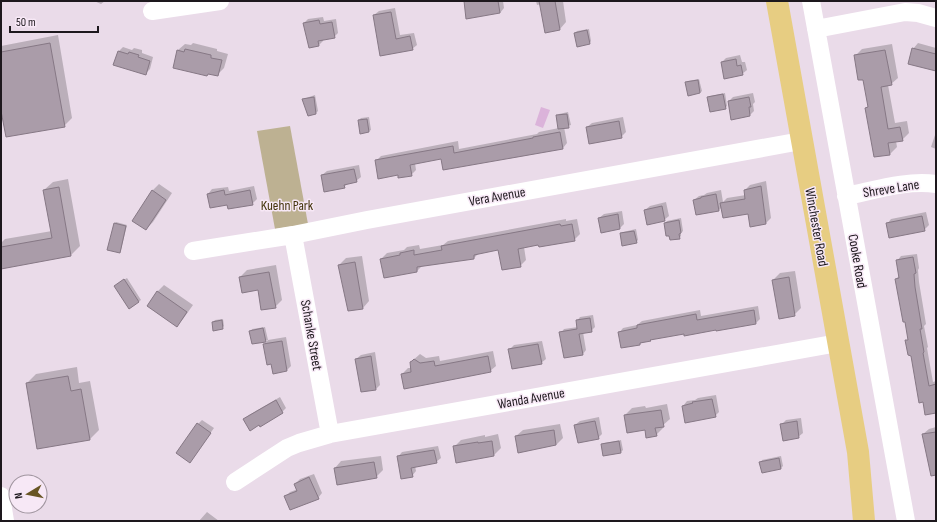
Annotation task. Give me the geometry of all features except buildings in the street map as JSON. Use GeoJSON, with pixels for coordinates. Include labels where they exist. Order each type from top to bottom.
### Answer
{"type":"FeatureCollection","features":[{"type":"Feature","properties":{"kind":"main road","name":"Winchester Road"},"geometry":{"type":"LineString","coordinates":[[776,1],[858,452],[877,521]]}},
{"type":"Feature","properties":{"kind":"main road","name":"Winchester Road"},"geometry":{"type":"LineString","coordinates":[[858,452],[864,521]]}},
{"type":"Feature","properties":{"kind":"street"},"geometry":{"type":"LineString","coordinates":[[152,11],[220,1]]}},
{"type":"Feature","properties":{"kind":"street","name":"Cooke Road"},"geometry":{"type":"LineString","coordinates":[[811,1],[906,521]]}},
{"type":"Feature","properties":{"kind":"street"},"geometry":{"type":"LineString","coordinates":[[816,29],[905,12],[918,13],[936,18]]}},
{"type":"Feature","properties":{"kind":"street","name":"Vera Avenue"},"geometry":{"type":"LineString","coordinates":[[193,251],[294,235],[367,220],[801,141]]}},
{"type":"Feature","properties":{"kind":"street","name":"Shreve Lane"},"geometry":{"type":"LineString","coordinates":[[846,196],[908,184],[936,184]]}},
{"type":"Feature","properties":{"kind":"street","name":"Schanke Street"},"geometry":{"type":"LineString","coordinates":[[294,235],[330,434]]}},
{"type":"Feature","properties":{"kind":"street","name":"Wanda Avenue"},"geometry":{"type":"LineString","coordinates":[[235,482],[287,448],[330,434],[838,343]]}},
{"type":"Feature","properties":{"kind":"street"},"geometry":{"type":"LineString","coordinates":[[1,496],[5,521]]}},
{"type":"Feature","properties":{"kind":"green space","name":"Kuehn Park"},"geometry":{"type":"Polygon","coordinates":[[[290,126],[308,224],[275,229],[257,131],[290,126]]]}},
{"type":"Feature","properties":{"kind":"shaded area"},"geometry":{"type":"Polygon","coordinates":[[[541,107],[550,110],[543,128],[535,125],[541,107]]]}}]}
